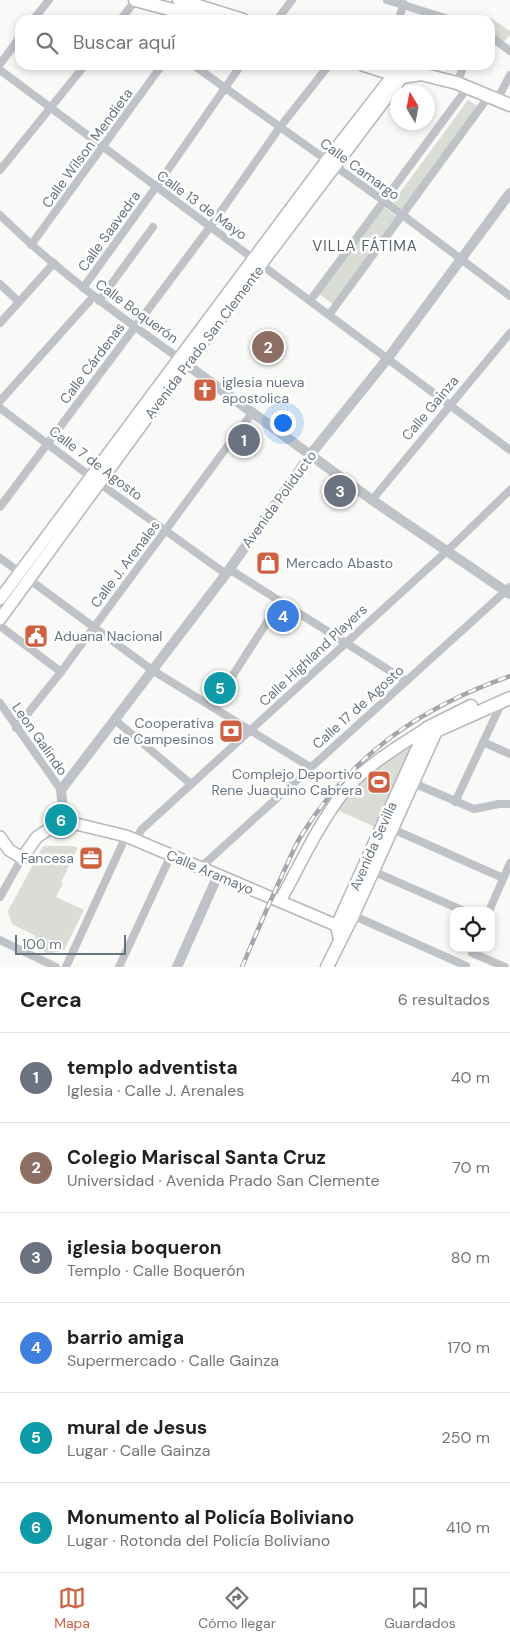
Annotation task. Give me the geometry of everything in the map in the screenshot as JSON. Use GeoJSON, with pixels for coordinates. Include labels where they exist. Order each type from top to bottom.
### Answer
{"type":"FeatureCollection","features":[{"type":"Feature","properties":{"kind":"main road"},"geometry":{"type":"LineString","coordinates":[[135,0],[198,14]]}},
{"type":"Feature","properties":{"kind":"main road"},"geometry":{"type":"LineString","coordinates":[[178,0],[198,14]]}},
{"type":"Feature","properties":{"kind":"main road"},"geometry":{"type":"LineString","coordinates":[[394,71],[423,70],[510,105]]}},
{"type":"Feature","properties":{"kind":"main road","name":"Avenida Prado San Clemente"},"geometry":{"type":"LineString","coordinates":[[0,619],[25,576],[95,479],[331,164],[394,71]]}},
{"type":"Feature","properties":{"kind":"main road","name":"Avenida Prado San Clemente"},"geometry":{"type":"LineString","coordinates":[[0,599],[25,576]]}},
{"type":"Feature","properties":{"kind":"main road"},"geometry":{"type":"LineString","coordinates":[[280,901],[322,824],[343,793],[389,753],[453,713],[508,698]]}},
{"type":"Feature","properties":{"kind":"main road","name":"Avenida Sevilla"},"geometry":{"type":"LineString","coordinates":[[408,780],[436,731],[508,698]]}},
{"type":"Feature","properties":{"kind":"main road","name":"Avenida Sevilla"},"geometry":{"type":"LineString","coordinates":[[326,967],[348,913],[408,780],[427,728]]}},
{"type":"Feature","properties":{"kind":"main road"},"geometry":{"type":"LineString","coordinates":[[63,810],[71,816],[72,823],[68,830],[62,832],[52,827],[50,820],[52,814],[63,810]]}},
{"type":"Feature","properties":{"kind":"main road","name":"Calle Aramayo"},"geometry":{"type":"LineString","coordinates":[[72,823],[131,838],[280,901],[341,931]]}},
{"type":"Feature","properties":{"kind":"main road"},"geometry":{"type":"LineString","coordinates":[[0,837],[9,850],[22,858],[37,837],[52,827]]}},
{"type":"Feature","properties":{"kind":"street"},"geometry":{"type":"LineString","coordinates":[[37,15],[49,0]]}},
{"type":"Feature","properties":{"kind":"street"},"geometry":{"type":"LineString","coordinates":[[124,15],[135,0]]}},
{"type":"Feature","properties":{"kind":"street"},"geometry":{"type":"LineString","coordinates":[[280,15],[292,0]]}},
{"type":"Feature","properties":{"kind":"street"},"geometry":{"type":"LineString","coordinates":[[387,0],[404,4],[432,15]]}},
{"type":"Feature","properties":{"kind":"street"},"geometry":{"type":"LineString","coordinates":[[400,15],[404,4]]}},
{"type":"Feature","properties":{"kind":"street"},"geometry":{"type":"LineString","coordinates":[[495,40],[510,51]]}},
{"type":"Feature","properties":{"kind":"street"},"geometry":{"type":"LineString","coordinates":[[0,64],[15,44]]}},
{"type":"Feature","properties":{"kind":"street","name":"Calle 13 de Mayo"},"geometry":{"type":"LineString","coordinates":[[0,70],[52,106],[156,188],[450,403],[510,450]]}},
{"type":"Feature","properties":{"kind":"street"},"geometry":{"type":"LineString","coordinates":[[0,170],[81,70]]}},
{"type":"Feature","properties":{"kind":"street","name":"Calle Wilson Mendieta"},"geometry":{"type":"LineString","coordinates":[[31,245],[158,70]]}},
{"type":"Feature","properties":{"kind":"street","name":"Calle Camargo"},"geometry":{"type":"LineString","coordinates":[[200,70],[384,201],[510,296]]}},
{"type":"Feature","properties":{"kind":"street","name":"Calle Saavedra"},"geometry":{"type":"LineString","coordinates":[[83,288],[156,188],[238,70]]}},
{"type":"Feature","properties":{"kind":"street","name":"Calle Cárdenas"},"geometry":{"type":"LineString","coordinates":[[0,507],[210,227],[280,127],[326,70]]}},
{"type":"Feature","properties":{"kind":"street"},"geometry":{"type":"LineString","coordinates":[[310,301],[384,201],[462,85],[464,70]]}},
{"type":"Feature","properties":{"kind":"street"},"geometry":{"type":"LineString","coordinates":[[329,316],[402,215],[510,75]]}},
{"type":"Feature","properties":{"kind":"street","name":"Avenida Poliducto"},"geometry":{"type":"LineString","coordinates":[[60,790],[227,571],[310,455],[388,358],[510,193]]}},
{"type":"Feature","properties":{"kind":"street","name":"Calle Boquerón"},"geometry":{"type":"LineString","coordinates":[[0,215],[31,245],[96,299],[372,500],[509,591]]}},
{"type":"Feature","properties":{"kind":"street"},"geometry":{"type":"LineString","coordinates":[[0,402],[96,299],[153,227]]}},
{"type":"Feature","properties":{"kind":"street"},"geometry":{"type":"LineString","coordinates":[[0,324],[54,264]]}},
{"type":"Feature","properties":{"kind":"street"},"geometry":{"type":"LineString","coordinates":[[0,284],[19,302]]}},
{"type":"Feature","properties":{"kind":"street","name":"Calle Gainza"},"geometry":{"type":"LineString","coordinates":[[372,500],[450,403],[510,334]]}},
{"type":"Feature","properties":{"kind":"street","name":"Calle 7 de Agosto"},"geometry":{"type":"LineString","coordinates":[[0,408],[166,530],[227,571],[406,681]]}},
{"type":"Feature","properties":{"kind":"street","name":"Calle J. Arenales"},"geometry":{"type":"LineString","coordinates":[[16,728],[61,672],[252,414]]}},
{"type":"Feature","properties":{"kind":"street","name":"Calle Highland Players"},"geometry":{"type":"LineString","coordinates":[[66,967],[131,838],[448,550],[510,490]]}},
{"type":"Feature","properties":{"kind":"street"},"geometry":{"type":"LineString","coordinates":[[0,558],[152,670],[310,767]]}},
{"type":"Feature","properties":{"kind":"street","name":"Calle 17 de Agosto"},"geometry":{"type":"LineString","coordinates":[[200,867],[509,591]]}},
{"type":"Feature","properties":{"kind":"street"},"geometry":{"type":"LineString","coordinates":[[213,706],[280,602]]}},
{"type":"Feature","properties":{"kind":"street"},"geometry":{"type":"LineString","coordinates":[[0,626],[61,672]]}},
{"type":"Feature","properties":{"kind":"street"},"geometry":{"type":"LineString","coordinates":[[455,802],[483,742],[508,698]]}},
{"type":"Feature","properties":{"kind":"street","name":"Leon Galindo"},"geometry":{"type":"LineString","coordinates":[[0,703],[60,790]]}},
{"type":"Feature","properties":{"kind":"street"},"geometry":{"type":"LineString","coordinates":[[115,720],[191,784]]}},
{"type":"Feature","properties":{"kind":"street"},"geometry":{"type":"LineString","coordinates":[[483,742],[510,754]]}},
{"type":"Feature","properties":{"kind":"street"},"geometry":{"type":"LineString","coordinates":[[408,780],[474,809],[499,804],[510,804]]}},
{"type":"Feature","properties":{"kind":"street"},"geometry":{"type":"LineString","coordinates":[[60,790],[63,810]]}},
{"type":"Feature","properties":{"kind":"street"},"geometry":{"type":"LineString","coordinates":[[388,827],[503,878]]}},
{"type":"Feature","properties":{"kind":"street"},"geometry":{"type":"LineString","coordinates":[[120,967],[171,855]]}},
{"type":"Feature","properties":{"kind":"street"},"geometry":{"type":"LineString","coordinates":[[0,897],[22,858]]}},
{"type":"Feature","properties":{"kind":"street"},"geometry":{"type":"LineString","coordinates":[[491,907],[510,863]]}},
{"type":"Feature","properties":{"kind":"street"},"geometry":{"type":"LineString","coordinates":[[368,869],[455,907]]}},
{"type":"Feature","properties":{"kind":"street"},"geometry":{"type":"LineString","coordinates":[[177,967],[218,875]]}},
{"type":"Feature","properties":{"kind":"street"},"geometry":{"type":"LineString","coordinates":[[348,913],[466,966],[473,952]]}},
{"type":"Feature","properties":{"kind":"street"},"geometry":{"type":"LineString","coordinates":[[0,940],[56,967]]}},
{"type":"Feature","properties":{"kind":"street"},"geometry":{"type":"LineString","coordinates":[[475,952],[505,967]]}},
{"type":"Feature","properties":{"kind":"shaded area"},"geometry":{"type":"Polygon","coordinates":[[[495,21],[510,31],[510,35],[502,44],[495,39],[495,21]]]}},
{"type":"Feature","properties":{"kind":"shaded area"},"geometry":{"type":"Polygon","coordinates":[[[468,100],[477,106],[402,209],[393,202],[468,100]]]}},
{"type":"Feature","properties":{"kind":"shaded area"},"geometry":{"type":"Polygon","coordinates":[[[384,207],[397,217],[333,304],[319,294],[384,207]]]}},
{"type":"Feature","properties":{"kind":"shaded area","name":"Complejo Deportivo Rene Juaquino Cabrera"},"geometry":{"type":"Polygon","coordinates":[[[416,739],[375,827],[337,810],[353,788],[416,739]]]}},
{"type":"Feature","properties":{"kind":"shaded area"},"geometry":{"type":"Polygon","coordinates":[[[61,814],[66,816],[68,821],[66,826],[61,828],[56,826],[54,821],[56,816],[61,814]]]}},
{"type":"Feature","properties":{"kind":"shaded area"},"geometry":{"type":"Polygon","coordinates":[[[43,846],[72,846],[78,848],[61,882],[63,883],[56,897],[84,910],[64,950],[49,954],[31,945],[36,936],[12,924],[8,911],[43,846]]]}},
{"type":"Feature","properties":{"kind":"railway"},"geometry":{"type":"LineString","coordinates":[[242,967],[298,840],[342,781],[391,737],[418,719],[478,688],[510,676]]}},
{"type":"Feature","properties":{"kind":"place","name":"Colegio Mariscal Santa Cruz"},"geometry":{"type":"Point","coordinates":[268,347]}},
{"type":"Feature","properties":{"kind":"place","name":"iglesia nueva apostolica"},"geometry":{"type":"Point","coordinates":[205,390]}},
{"type":"Feature","properties":{"kind":"place","name":"templo adventista"},"geometry":{"type":"Point","coordinates":[244,440]}},
{"type":"Feature","properties":{"kind":"place","name":"iglesia boqueron"},"geometry":{"type":"Point","coordinates":[340,491]}},
{"type":"Feature","properties":{"kind":"place","name":"Mercado Abasto"},"geometry":{"type":"Point","coordinates":[268,563]}},
{"type":"Feature","properties":{"kind":"place","name":"barrio amiga"},"geometry":{"type":"Point","coordinates":[283,616]}},
{"type":"Feature","properties":{"kind":"place","name":"Aduana Nacional"},"geometry":{"type":"Point","coordinates":[36,636]}},
{"type":"Feature","properties":{"kind":"place","name":"mural de Jesus"},"geometry":{"type":"Point","coordinates":[220,688]}},
{"type":"Feature","properties":{"kind":"place","name":"Cooperativa de Campesinos"},"geometry":{"type":"Point","coordinates":[231,731]}},
{"type":"Feature","properties":{"kind":"place","name":"Complejo Deportivo Rene Juaquino Cabrera"},"geometry":{"type":"Point","coordinates":[379,782]}},
{"type":"Feature","properties":{"kind":"place","name":"Monumento al Policía Boliviano"},"geometry":{"type":"Point","coordinates":[61,820]}},
{"type":"Feature","properties":{"kind":"place","name":"Fancesa"},"geometry":{"type":"Point","coordinates":[91,858]}},
{"type":"Feature","properties":{"kind":"district","name":"VILLA FÁTIMA"},"geometry":{"type":"Point","coordinates":[365,246]}}]}
